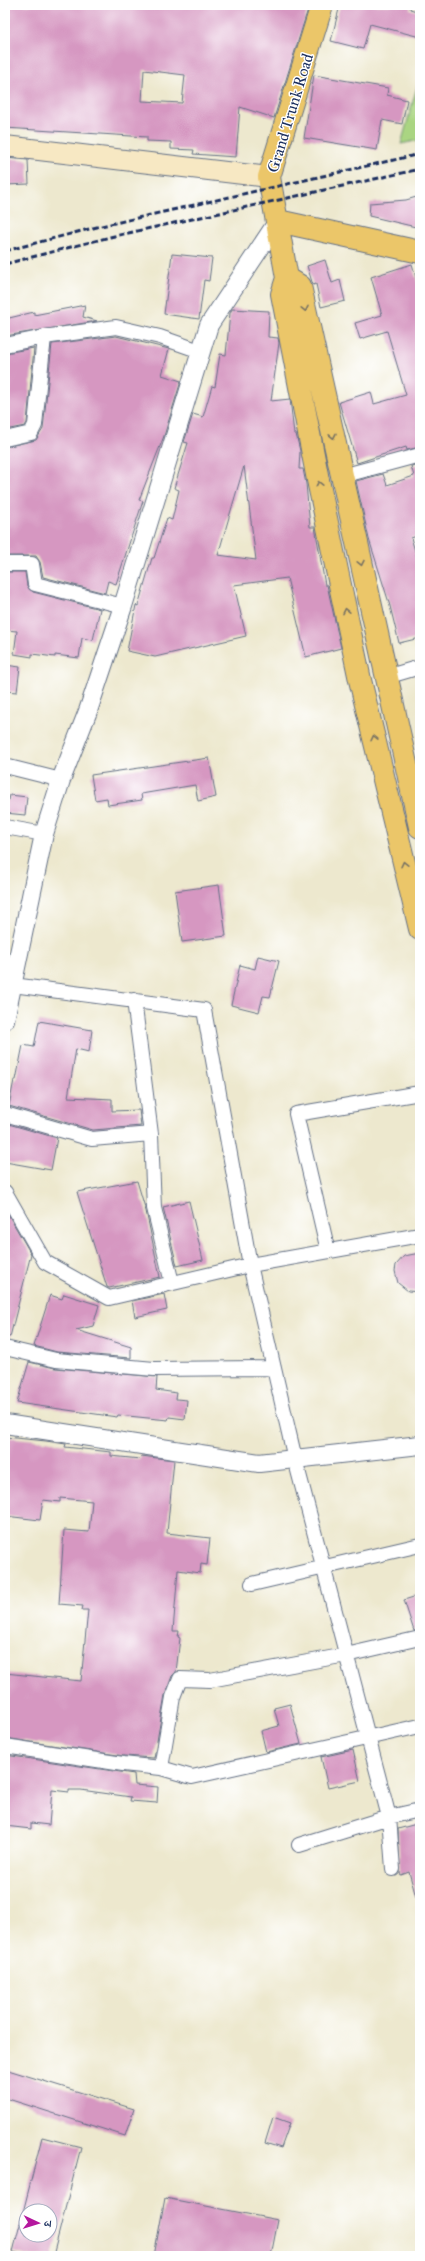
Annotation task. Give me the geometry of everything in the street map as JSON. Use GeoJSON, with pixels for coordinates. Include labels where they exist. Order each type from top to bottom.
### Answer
{"type":"FeatureCollection","features":[{"type":"Feature","properties":{"kind":"main road","name":"Grand Trunk Road"},"geometry":{"type":"LineString","coordinates":[[287,278],[269,177],[322,5]]}},
{"type":"Feature","properties":{"kind":"main road"},"geometry":{"type":"LineString","coordinates":[[5,146],[269,177]]}},
{"type":"Feature","properties":{"kind":"main road"},"geometry":{"type":"LineString","coordinates":[[278,222],[420,252]]}},
{"type":"Feature","properties":{"kind":"main road"},"geometry":{"type":"LineString","coordinates":[[420,827],[300,286],[287,278],[282,294],[318,480],[360,680],[420,929]]}},
{"type":"Feature","properties":{"kind":"street"},"geometry":{"type":"LineString","coordinates":[[5,1020],[9,985],[44,834],[61,780],[88,711],[123,606],[209,325],[278,222]]}},
{"type":"Feature","properties":{"kind":"street"},"geometry":{"type":"LineString","coordinates":[[5,345],[44,337],[116,327],[160,337],[200,352]]}},
{"type":"Feature","properties":{"kind":"street"},"geometry":{"type":"LineString","coordinates":[[5,439],[31,433],[35,425],[44,337]]}},
{"type":"Feature","properties":{"kind":"street"},"geometry":{"type":"LineString","coordinates":[[342,476],[420,455]]}},
{"type":"Feature","properties":{"kind":"street"},"geometry":{"type":"LineString","coordinates":[[5,564],[32,564],[35,584],[123,606]]}},
{"type":"Feature","properties":{"kind":"street"},"geometry":{"type":"LineString","coordinates":[[386,677],[420,668]]}},
{"type":"Feature","properties":{"kind":"street"},"geometry":{"type":"LineString","coordinates":[[5,766],[61,780]]}},
{"type":"Feature","properties":{"kind":"street"},"geometry":{"type":"LineString","coordinates":[[5,827],[44,834]]}},
{"type":"Feature","properties":{"kind":"street"},"geometry":{"type":"LineString","coordinates":[[9,985],[204,1010],[250,1265],[294,1460],[389,1817],[393,1869]]}},
{"type":"Feature","properties":{"kind":"street"},"geometry":{"type":"LineString","coordinates":[[134,1000],[151,1134],[154,1208],[172,1283]]}},
{"type":"Feature","properties":{"kind":"street"},"geometry":{"type":"LineString","coordinates":[[328,1251],[296,1114],[420,1093]]}},
{"type":"Feature","properties":{"kind":"street"},"geometry":{"type":"LineString","coordinates":[[5,1114],[92,1139],[151,1134]]}},
{"type":"Feature","properties":{"kind":"street"},"geometry":{"type":"LineString","coordinates":[[5,1192],[45,1262],[109,1298],[250,1265],[420,1235]]}},
{"type":"Feature","properties":{"kind":"street"},"geometry":{"type":"LineString","coordinates":[[5,1348],[56,1360],[154,1369],[274,1368]]}},
{"type":"Feature","properties":{"kind":"street"},"geometry":{"type":"LineString","coordinates":[[5,1424],[259,1463],[420,1445]]}},
{"type":"Feature","properties":{"kind":"street"},"geometry":{"type":"LineString","coordinates":[[252,1584],[323,1566],[420,1545]]}},
{"type":"Feature","properties":{"kind":"street"},"geometry":{"type":"LineString","coordinates":[[161,1768],[173,1697],[180,1679],[210,1680],[346,1655],[420,1638]]}},
{"type":"Feature","properties":{"kind":"street"},"geometry":{"type":"LineString","coordinates":[[5,1746],[123,1764],[161,1768],[192,1777],[420,1726]]}},
{"type":"Feature","properties":{"kind":"street"},"geometry":{"type":"LineString","coordinates":[[299,1845],[389,1817],[420,1810]]}},
{"type":"Feature","properties":{"kind":"green space"},"geometry":{"type":"Polygon","coordinates":[[[420,76],[420,140],[401,144],[420,76]]]}},
{"type":"Feature","properties":{"kind":"building"},"geometry":{"type":"Polygon","coordinates":[[[5,5],[304,5],[303,8],[308,9],[274,118],[240,107],[236,157],[193,154],[194,150],[171,149],[171,142],[147,141],[147,137],[5,128],[5,5]],[[144,70],[142,101],[182,103],[185,75],[144,70]]]}},
{"type":"Feature","properties":{"kind":"building"},"geometry":{"type":"Polygon","coordinates":[[[340,5],[411,5],[410,9],[420,12],[420,37],[370,24],[363,49],[331,41],[340,5]]]}},
{"type":"Feature","properties":{"kind":"building"},"geometry":{"type":"Polygon","coordinates":[[[314,75],[388,88],[387,95],[407,100],[402,124],[382,120],[377,150],[304,138],[314,75]]]}},
{"type":"Feature","properties":{"kind":"building"},"geometry":{"type":"Polygon","coordinates":[[[5,158],[28,160],[29,184],[5,185],[5,158]]]}},
{"type":"Feature","properties":{"kind":"building"},"geometry":{"type":"Polygon","coordinates":[[[420,196],[420,228],[369,216],[370,203],[406,200],[420,196]]]}},
{"type":"Feature","properties":{"kind":"building"},"geometry":{"type":"Polygon","coordinates":[[[172,254],[212,258],[209,281],[204,280],[199,319],[164,314],[172,254]]]}},
{"type":"Feature","properties":{"kind":"building"},"geometry":{"type":"Polygon","coordinates":[[[325,260],[332,283],[340,280],[345,301],[321,307],[316,284],[313,285],[307,266],[325,260]]]}},
{"type":"Feature","properties":{"kind":"building"},"geometry":{"type":"Polygon","coordinates":[[[412,264],[420,291],[420,447],[407,450],[406,447],[357,463],[339,402],[371,392],[374,404],[406,395],[387,331],[360,339],[355,323],[382,315],[371,277],[412,264]]]}},
{"type":"Feature","properties":{"kind":"building"},"geometry":{"type":"Polygon","coordinates":[[[85,305],[83,317],[97,321],[5,336],[5,319],[34,312],[34,315],[85,305]]]}},
{"type":"Feature","properties":{"kind":"building"},"geometry":{"type":"Polygon","coordinates":[[[232,309],[269,311],[268,337],[278,338],[279,343],[271,401],[290,399],[294,434],[296,434],[300,451],[299,469],[303,469],[306,484],[310,527],[315,527],[325,585],[327,585],[341,648],[306,657],[287,578],[234,585],[246,636],[155,657],[127,651],[136,605],[138,606],[152,558],[154,558],[167,518],[172,520],[179,490],[174,488],[188,443],[184,442],[193,414],[203,417],[212,386],[215,387],[220,354],[226,355],[230,313],[232,309]],[[244,466],[218,555],[256,560],[244,466]]]}},
{"type":"Feature","properties":{"kind":"building"},"geometry":{"type":"Polygon","coordinates":[[[116,336],[169,349],[162,375],[181,381],[164,436],[139,500],[143,501],[116,584],[108,581],[105,593],[43,577],[40,562],[36,556],[5,556],[5,447],[36,440],[43,429],[52,344],[116,336]]]}},
{"type":"Feature","properties":{"kind":"building"},"geometry":{"type":"Polygon","coordinates":[[[34,348],[27,423],[25,426],[5,430],[5,353],[34,348]]]}},
{"type":"Feature","properties":{"kind":"building"},"geometry":{"type":"Polygon","coordinates":[[[420,464],[420,535],[411,538],[420,567],[420,638],[399,643],[390,606],[369,539],[356,481],[383,474],[387,485],[414,476],[411,466],[420,464]]]}},
{"type":"Feature","properties":{"kind":"building"},"geometry":{"type":"Polygon","coordinates":[[[5,572],[25,572],[27,586],[33,592],[100,609],[93,640],[82,638],[79,658],[32,654],[32,657],[14,654],[17,631],[5,630],[5,572]]]}},
{"type":"Feature","properties":{"kind":"building"},"geometry":{"type":"Polygon","coordinates":[[[5,665],[20,667],[17,692],[5,691],[5,665]]]}},
{"type":"Feature","properties":{"kind":"building"},"geometry":{"type":"Polygon","coordinates":[[[209,758],[216,797],[198,801],[195,785],[141,794],[142,800],[108,805],[107,798],[95,800],[91,775],[209,758]]]}},
{"type":"Feature","properties":{"kind":"building"},"geometry":{"type":"Polygon","coordinates":[[[10,795],[27,797],[25,815],[5,813],[6,800],[9,800],[10,795]]]}},
{"type":"Feature","properties":{"kind":"building"},"geometry":{"type":"Polygon","coordinates":[[[219,885],[226,936],[182,942],[175,891],[219,885]]]}},
{"type":"Feature","properties":{"kind":"building"},"geometry":{"type":"Polygon","coordinates":[[[258,956],[279,961],[270,997],[263,996],[259,1012],[231,1005],[240,965],[255,969],[258,956]]]}},
{"type":"Feature","properties":{"kind":"building"},"geometry":{"type":"Polygon","coordinates":[[[39,1021],[92,1030],[89,1052],[76,1049],[68,1097],[112,1099],[112,1111],[139,1110],[141,1126],[93,1130],[9,1106],[23,1045],[34,1047],[39,1021]]]}},
{"type":"Feature","properties":{"kind":"building"},"geometry":{"type":"Polygon","coordinates":[[[5,1123],[57,1138],[51,1170],[5,1162],[5,1123]]]}},
{"type":"Feature","properties":{"kind":"building"},"geometry":{"type":"Polygon","coordinates":[[[137,1181],[146,1211],[160,1277],[109,1288],[107,1287],[77,1192],[137,1181]]]}},
{"type":"Feature","properties":{"kind":"building"},"geometry":{"type":"Polygon","coordinates":[[[189,1201],[203,1260],[177,1266],[163,1207],[189,1201]]]}},
{"type":"Feature","properties":{"kind":"building"},"geometry":{"type":"Polygon","coordinates":[[[5,1209],[31,1254],[10,1337],[5,1336],[5,1209]]]}},
{"type":"Feature","properties":{"kind":"building"},"geometry":{"type":"Polygon","coordinates":[[[420,1253],[420,1292],[408,1291],[398,1283],[395,1271],[396,1265],[404,1256],[420,1253]]]}},
{"type":"Feature","properties":{"kind":"building"},"geometry":{"type":"Polygon","coordinates":[[[64,1294],[99,1305],[93,1326],[76,1330],[131,1347],[131,1358],[57,1352],[34,1346],[50,1295],[62,1299],[64,1294]]]}},
{"type":"Feature","properties":{"kind":"building"},"geometry":{"type":"Polygon","coordinates":[[[164,1294],[167,1310],[135,1317],[132,1301],[164,1294]]]}},
{"type":"Feature","properties":{"kind":"building"},"geometry":{"type":"Polygon","coordinates":[[[29,1362],[55,1368],[157,1377],[156,1390],[177,1393],[176,1399],[187,1400],[185,1419],[169,1417],[168,1420],[118,1415],[117,1417],[17,1403],[29,1362]]]}},
{"type":"Feature","properties":{"kind":"building"},"geometry":{"type":"Polygon","coordinates":[[[5,1437],[46,1441],[66,1444],[65,1447],[111,1452],[111,1456],[140,1459],[141,1456],[174,1460],[167,1533],[210,1538],[207,1565],[201,1564],[200,1573],[178,1570],[173,1631],[179,1631],[178,1637],[180,1638],[176,1672],[172,1676],[165,1695],[154,1758],[124,1756],[5,1738],[5,1673],[81,1681],[88,1610],[82,1610],[83,1606],[59,1604],[64,1530],[89,1532],[92,1501],[60,1498],[60,1502],[43,1500],[40,1520],[5,1516],[7,1495],[5,1495],[5,1437]]]}},
{"type":"Feature","properties":{"kind":"building"},"geometry":{"type":"Polygon","coordinates":[[[420,1595],[420,1630],[414,1631],[404,1600],[420,1595]]]}},
{"type":"Feature","properties":{"kind":"building"},"geometry":{"type":"Polygon","coordinates":[[[290,1704],[301,1744],[266,1752],[261,1731],[279,1726],[274,1708],[290,1704]]]}},
{"type":"Feature","properties":{"kind":"building"},"geometry":{"type":"Polygon","coordinates":[[[353,1750],[360,1781],[328,1788],[321,1757],[353,1750]]]}},
{"type":"Feature","properties":{"kind":"building"},"geometry":{"type":"Polygon","coordinates":[[[5,1755],[134,1774],[135,1785],[158,1787],[157,1803],[130,1801],[131,1797],[81,1790],[69,1790],[69,1792],[52,1790],[49,1825],[31,1823],[31,1829],[5,1826],[5,1755]]]}},
{"type":"Feature","properties":{"kind":"building"},"geometry":{"type":"Polygon","coordinates":[[[420,1823],[420,1896],[416,1897],[409,1872],[401,1875],[400,1873],[398,1829],[420,1823]]]}},
{"type":"Feature","properties":{"kind":"building"},"geometry":{"type":"Polygon","coordinates":[[[5,2069],[134,2109],[125,2136],[5,2098],[5,2069]]]}},
{"type":"Feature","properties":{"kind":"building"},"geometry":{"type":"Polygon","coordinates":[[[273,2117],[290,2123],[281,2148],[265,2143],[273,2117]]]}},
{"type":"Feature","properties":{"kind":"building"},"geometry":{"type":"Polygon","coordinates":[[[42,2137],[81,2147],[58,2237],[58,2203],[25,2203],[42,2137]]]}},
{"type":"Feature","properties":{"kind":"building"},"geometry":{"type":"Polygon","coordinates":[[[165,2198],[278,2220],[271,2256],[154,2256],[165,2198]]]}},
{"type":"Feature","properties":{"kind":"building"},"geometry":{"type":"Polygon","coordinates":[[[18,2232],[18,2243],[56,2243],[53,2256],[28,2256],[13,2252],[18,2232]]]}},
{"type":"Feature","properties":{"kind":"railway"},"geometry":{"type":"LineString","coordinates":[[5,251],[97,227],[420,154]]}},
{"type":"Feature","properties":{"kind":"railway"},"geometry":{"type":"LineString","coordinates":[[5,264],[110,237],[420,169]]}}]}
